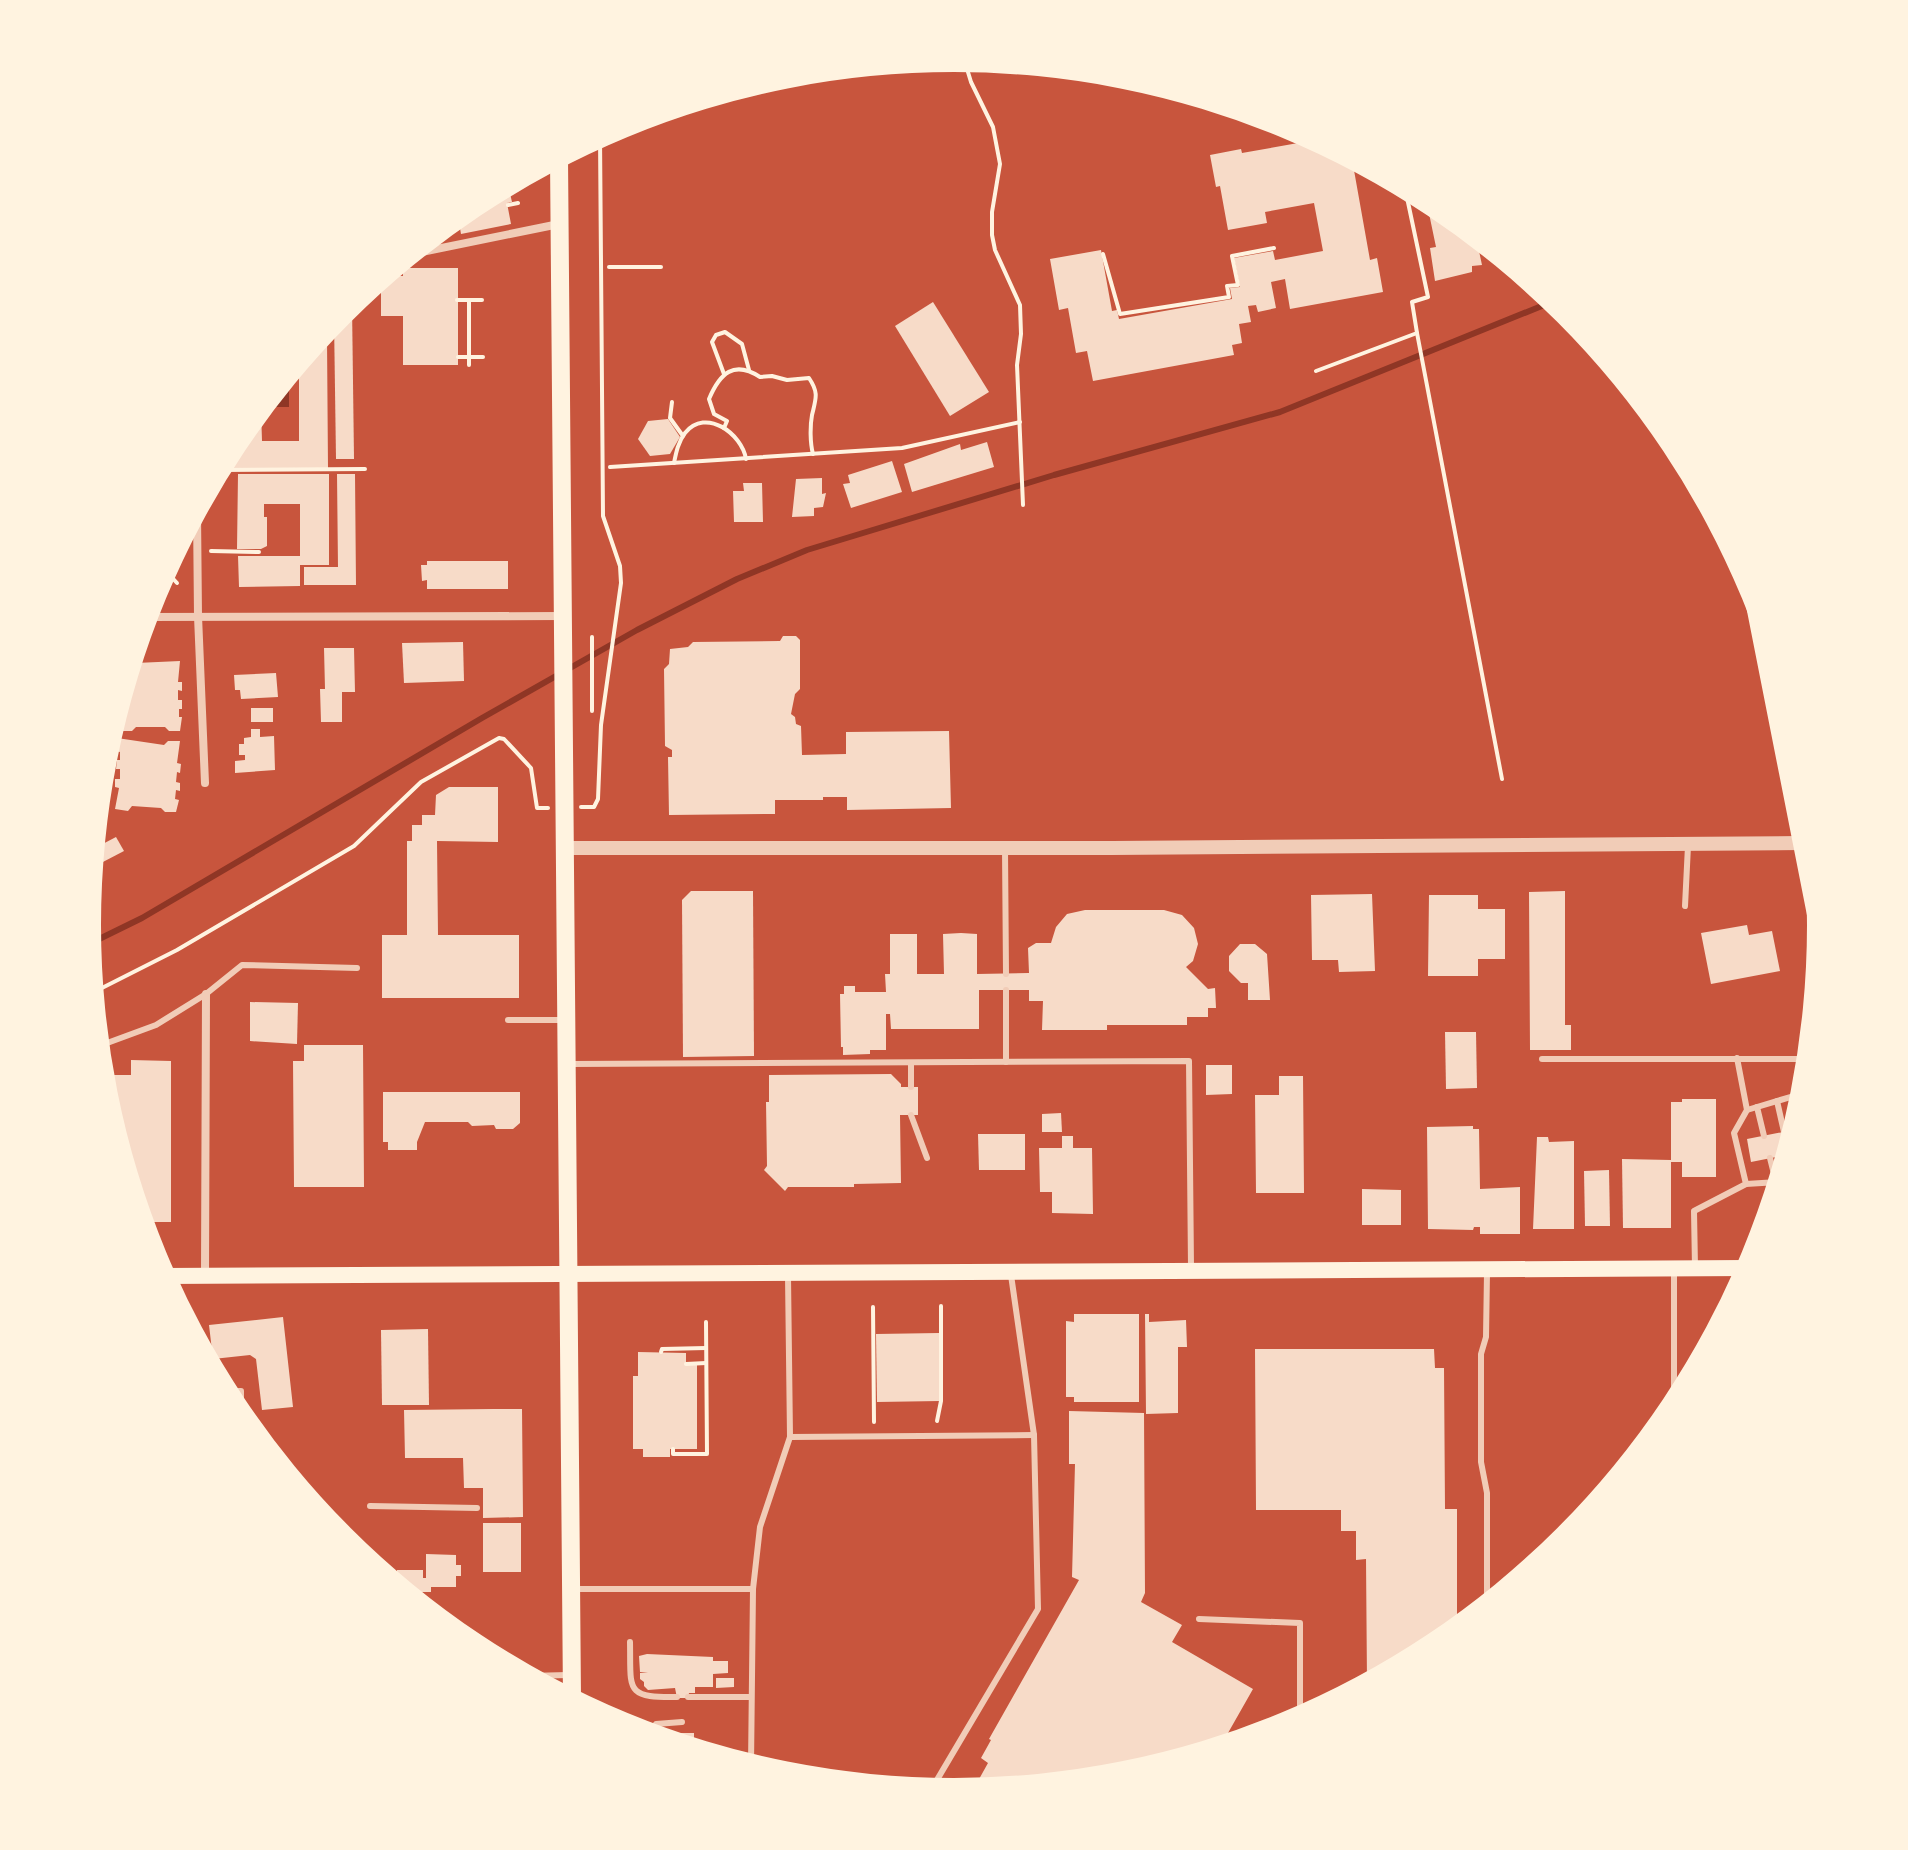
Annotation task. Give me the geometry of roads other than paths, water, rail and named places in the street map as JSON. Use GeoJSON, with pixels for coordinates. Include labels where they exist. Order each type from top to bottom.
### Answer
{"type":"FeatureCollection","features":[{"type":"Feature","properties":{"kind":"main road"},"geometry":{"type":"LineString","coordinates":[[559,169],[572,1687]]}},
{"type":"Feature","properties":{"kind":"main road"},"geometry":{"type":"LineString","coordinates":[[1772,684],[1798,800]]}},
{"type":"Feature","properties":{"kind":"main road"},"geometry":{"type":"LineString","coordinates":[[177,1276],[1734,1268]]}},
{"type":"Feature","properties":{"kind":"street"},"geometry":{"type":"LineString","coordinates":[[433,250],[560,224]]}},
{"type":"Feature","properties":{"kind":"street"},"geometry":{"type":"LineString","coordinates":[[197,533],[205,783]]}},
{"type":"Feature","properties":{"kind":"street"},"geometry":{"type":"LineString","coordinates":[[159,617],[563,616]]}},
{"type":"Feature","properties":{"kind":"street"},"geometry":{"type":"LineString","coordinates":[[566,848],[1803,842]]}},
{"type":"Feature","properties":{"kind":"street"},"geometry":{"type":"LineString","coordinates":[[205,1276],[206,994]]}},
{"type":"Feature","properties":{"kind":"lane"},"geometry":{"type":"LineString","coordinates":[[1685,906],[1688,844]]}},
{"type":"Feature","properties":{"kind":"lane"},"geometry":{"type":"LineString","coordinates":[[1005,848],[1006,974]]}},
{"type":"Feature","properties":{"kind":"lane"},"geometry":{"type":"LineString","coordinates":[[109,1042],[156,1025],[206,994],[242,965],[357,968]]}},
{"type":"Feature","properties":{"kind":"lane"},"geometry":{"type":"LineString","coordinates":[[1006,990],[1006,1062]]}},
{"type":"Feature","properties":{"kind":"lane"},"geometry":{"type":"LineString","coordinates":[[508,1020],[566,1020]]}},
{"type":"Feature","properties":{"kind":"lane"},"geometry":{"type":"LineString","coordinates":[[1737,1058],[1747,1110],[1734,1133],[1746,1184]]}},
{"type":"Feature","properties":{"kind":"lane"},"geometry":{"type":"LineString","coordinates":[[1542,1059],[1796,1059]]}},
{"type":"Feature","properties":{"kind":"lane"},"geometry":{"type":"LineString","coordinates":[[567,1064],[1189,1061],[1191,1271]]}},
{"type":"Feature","properties":{"kind":"lane"},"geometry":{"type":"LineString","coordinates":[[911,1063],[911,1087]]}},
{"type":"Feature","properties":{"kind":"lane"},"geometry":{"type":"LineString","coordinates":[[1747,1110],[1789,1098]]}},
{"type":"Feature","properties":{"kind":"lane"},"geometry":{"type":"LineString","coordinates":[[1777,1101],[1783,1126]]}},
{"type":"Feature","properties":{"kind":"lane"},"geometry":{"type":"LineString","coordinates":[[1757,1107],[1764,1136]]}},
{"type":"Feature","properties":{"kind":"lane"},"geometry":{"type":"LineString","coordinates":[[911,1115],[927,1158]]}},
{"type":"Feature","properties":{"kind":"lane"},"geometry":{"type":"LineString","coordinates":[[1770,1158],[1772,1165]]}},
{"type":"Feature","properties":{"kind":"lane"},"geometry":{"type":"LineString","coordinates":[[1695,1268],[1694,1211],[1746,1184],[1767,1183]]}},
{"type":"Feature","properties":{"kind":"lane"},"geometry":{"type":"LineString","coordinates":[[1674,1268],[1674,1382]]}},
{"type":"Feature","properties":{"kind":"lane"},"geometry":{"type":"LineString","coordinates":[[1487,1269],[1486,1337],[1481,1354],[1481,1462],[1487,1493],[1487,1590]]}},
{"type":"Feature","properties":{"kind":"lane"},"geometry":{"type":"LineString","coordinates":[[751,1753],[753,1589],[760,1527],[790,1437],[788,1272]]}},
{"type":"Feature","properties":{"kind":"lane"},"geometry":{"type":"LineString","coordinates":[[938,1777],[1038,1609],[1034,1435],[1011,1272]]}},
{"type":"Feature","properties":{"kind":"lane"},"geometry":{"type":"LineString","coordinates":[[790,1437],[1034,1435]]}},
{"type":"Feature","properties":{"kind":"lane"},"geometry":{"type":"LineString","coordinates":[[370,1506],[477,1508]]}},
{"type":"Feature","properties":{"kind":"lane"},"geometry":{"type":"LineString","coordinates":[[571,1589],[753,1589]]}},
{"type":"Feature","properties":{"kind":"lane"},"geometry":{"type":"LineString","coordinates":[[1199,1619],[1300,1623],[1300,1704]]}},
{"type":"Feature","properties":{"kind":"lane"},"geometry":{"type":"LineString","coordinates":[[630,1642],[634,1690],[646,1697],[677,1697]]}},
{"type":"Feature","properties":{"kind":"lane"},"geometry":{"type":"LineString","coordinates":[[549,1676],[572,1675]]}},
{"type":"Feature","properties":{"kind":"lane"},"geometry":{"type":"LineString","coordinates":[[688,1697],[751,1697]]}},
{"type":"Feature","properties":{"kind":"lane"},"geometry":{"type":"LineString","coordinates":[[656,1724],[682,1722]]}},
{"type":"Feature","properties":{"kind":"waterway"},"geometry":{"type":"LineString","coordinates":[[101,938],[142,918],[637,630],[737,579],[807,550],[1054,475],[1280,412],[1540,307]]}}]}
